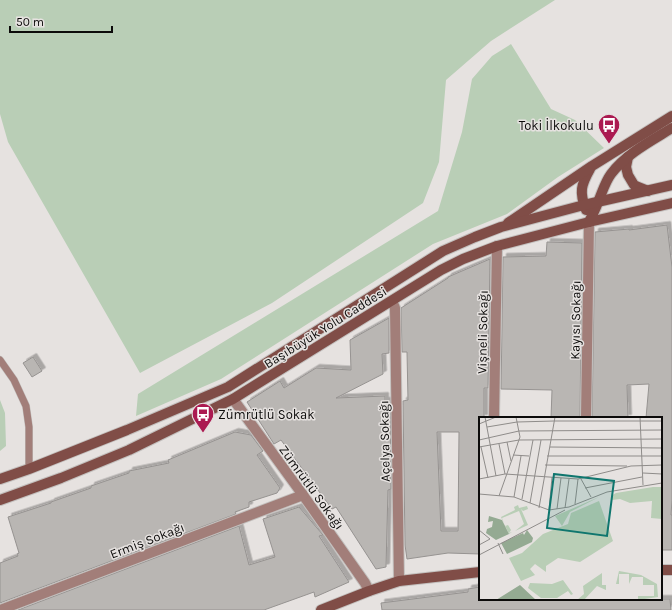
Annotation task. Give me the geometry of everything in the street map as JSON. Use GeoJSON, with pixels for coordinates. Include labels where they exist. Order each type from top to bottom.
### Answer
{"type":"FeatureCollection","features":[{"type":"Feature","properties":{"kind":"main road"},"geometry":{"type":"LineString","coordinates":[[501,227],[592,166],[672,116]]}},
{"type":"Feature","properties":{"kind":"main road"},"geometry":{"type":"LineString","coordinates":[[589,222],[610,175],[622,161],[650,141],[672,128]]}},
{"type":"Feature","properties":{"kind":"main road"},"geometry":{"type":"LineString","coordinates":[[628,157],[626,167],[628,175],[638,188],[648,190]]}},
{"type":"Feature","properties":{"kind":"main road"},"geometry":{"type":"LineString","coordinates":[[589,222],[582,195],[583,182],[592,166]]}},
{"type":"Feature","properties":{"kind":"main road","name":"Başıbüyük Yolu Caddesi"},"geometry":{"type":"LineString","coordinates":[[0,479],[28,470],[228,387],[443,251],[475,237],[501,227],[599,201],[672,185]]}},
{"type":"Feature","properties":{"kind":"main road","name":"Başıbüyük Yolu Caddesi"},"geometry":{"type":"LineString","coordinates":[[0,500],[61,478],[129,450],[233,399],[441,270],[463,259],[497,246],[589,222],[672,203]]}},
{"type":"Feature","properties":{"kind":"main road"},"geometry":{"type":"LineString","coordinates":[[321,610],[399,581],[479,572]]}},
{"type":"Feature","properties":{"kind":"street","name":"Kayısı Sokağı"},"geometry":{"type":"LineString","coordinates":[[586,417],[589,222]]}},
{"type":"Feature","properties":{"kind":"street","name":"Vişneli Sokağı"},"geometry":{"type":"LineString","coordinates":[[494,417],[497,246]]}},
{"type":"Feature","properties":{"kind":"street","name":"Açelya Sokağı"},"geometry":{"type":"LineString","coordinates":[[392,301],[395,308],[399,581]]}},
{"type":"Feature","properties":{"kind":"street","name":"Zümrütlü Sokağı"},"geometry":{"type":"LineString","coordinates":[[233,399],[303,495],[365,583],[369,591]]}},
{"type":"Feature","properties":{"kind":"street","name":"Ermiş Sokağı"},"geometry":{"type":"LineString","coordinates":[[0,610],[303,495]]}},
{"type":"Feature","properties":{"kind":"lane"},"geometry":{"type":"LineString","coordinates":[[0,360],[14,380],[26,406],[29,427],[28,470]]}},
{"type":"Feature","properties":{"kind":"green space"},"geometry":{"type":"Polygon","coordinates":[[[0,0],[555,0],[491,41],[446,80],[439,162],[423,203],[272,303],[140,373],[8,142],[0,114],[0,0]]]}},
{"type":"Feature","properties":{"kind":"green space"},"geometry":{"type":"Polygon","coordinates":[[[511,44],[551,109],[575,120],[604,148],[558,177],[507,214],[433,244],[221,379],[136,416],[138,394],[438,211],[462,132],[472,79],[492,56],[511,44]]]}},
{"type":"Feature","properties":{"kind":"green space"},"geometry":{"type":"Polygon","coordinates":[[[0,400],[5,413],[6,446],[0,451],[0,400]]]}},
{"type":"Feature","properties":{"kind":"building"},"geometry":{"type":"Polygon","coordinates":[[[667,225],[672,267],[672,550],[662,550],[662,417],[646,417],[649,384],[627,385],[628,417],[592,417],[595,232],[629,230],[667,225]]]}},
{"type":"Feature","properties":{"kind":"building"},"geometry":{"type":"Polygon","coordinates":[[[547,242],[582,243],[580,417],[551,417],[552,390],[501,389],[503,257],[546,256],[547,242]]]}},
{"type":"Feature","properties":{"kind":"building"},"geometry":{"type":"Polygon","coordinates":[[[490,259],[488,388],[484,388],[484,417],[479,417],[479,554],[448,553],[407,559],[405,545],[403,401],[408,400],[407,352],[402,352],[401,308],[448,278],[490,259]],[[437,432],[441,531],[458,531],[459,432],[437,432]]]}},
{"type":"Feature","properties":{"kind":"building"},"geometry":{"type":"Polygon","coordinates":[[[389,318],[389,353],[382,354],[383,374],[336,398],[385,396],[385,401],[390,401],[391,489],[388,490],[386,567],[376,569],[336,507],[332,509],[281,440],[274,444],[247,402],[280,381],[284,388],[316,368],[351,370],[350,340],[389,318]]]}},
{"type":"Feature","properties":{"kind":"building"},"geometry":{"type":"Polygon","coordinates":[[[33,357],[42,371],[32,377],[23,363],[33,357]]]}},
{"type":"Feature","properties":{"kind":"building"},"geometry":{"type":"Polygon","coordinates":[[[235,432],[251,435],[263,451],[257,455],[280,488],[277,493],[249,502],[249,507],[235,512],[236,514],[0,603],[0,563],[18,556],[17,554],[19,553],[8,517],[91,488],[91,486],[129,473],[129,471],[169,463],[168,460],[235,432]]]}},
{"type":"Feature","properties":{"kind":"building"},"geometry":{"type":"Polygon","coordinates":[[[299,507],[323,535],[319,536],[349,582],[315,597],[314,592],[264,610],[18,610],[239,526],[249,565],[275,557],[263,519],[299,507]]]}},
{"type":"Feature","properties":{"kind":"building"},"geometry":{"type":"Polygon","coordinates":[[[479,587],[479,600],[670,599],[671,610],[382,610],[381,603],[468,592],[468,589],[479,587]]]}},
{"type":"Feature","properties":{"kind":"place","name":"Toki İlkokulu"},"geometry":{"type":"Point","coordinates":[609,144]}},
{"type":"Feature","properties":{"kind":"place","name":"Zümrütlü Sokak"},"geometry":{"type":"Point","coordinates":[203,434]}}]}
